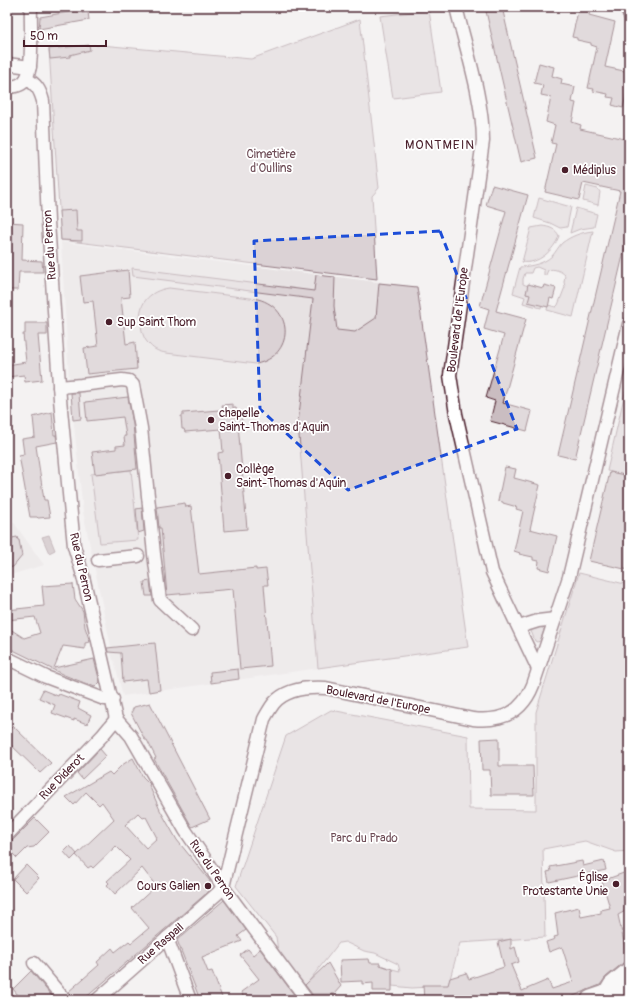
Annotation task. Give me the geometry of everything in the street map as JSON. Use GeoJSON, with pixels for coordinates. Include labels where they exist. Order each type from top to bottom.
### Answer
{"type":"FeatureCollection","features":[{"type":"Feature","properties":{"kind":"main road"},"geometry":{"type":"LineString","coordinates":[[599,998],[629,987]]}},
{"type":"Feature","properties":{"kind":"street"},"geometry":{"type":"LineString","coordinates":[[7,87],[15,87],[26,79],[30,67],[30,7]]}},
{"type":"Feature","properties":{"kind":"street","name":"Boulevard de l'Europe"},"geometry":{"type":"LineString","coordinates":[[456,7],[481,114],[483,141],[450,375],[456,414],[492,572],[538,669]]}},
{"type":"Feature","properties":{"kind":"street"},"geometry":{"type":"LineString","coordinates":[[626,7],[629,14]]}},
{"type":"Feature","properties":{"kind":"street"},"geometry":{"type":"LineString","coordinates":[[7,64],[30,67]]}},
{"type":"Feature","properties":{"kind":"street","name":"Rue du Perron"},"geometry":{"type":"LineString","coordinates":[[26,79],[33,82],[41,93],[43,100],[48,222],[59,387],[74,546],[82,572],[113,699],[116,719],[131,736],[184,830],[223,887],[307,1000]]}},
{"type":"Feature","properties":{"kind":"street","name":"Boulevard de l'Europe"},"geometry":{"type":"LineString","coordinates":[[223,887],[264,719],[273,704],[281,697],[306,688],[326,688],[473,719],[494,719],[511,713],[521,705],[529,695],[569,577],[629,324]]}},
{"type":"Feature","properties":{"kind":"street"},"geometry":{"type":"LineString","coordinates":[[59,387],[82,386],[122,380],[129,381],[133,385],[140,421],[145,554],[160,600],[192,630]]}},
{"type":"Feature","properties":{"kind":"street"},"geometry":{"type":"LineString","coordinates":[[98,560],[145,554]]}},
{"type":"Feature","properties":{"kind":"street"},"geometry":{"type":"LineString","coordinates":[[519,627],[538,621],[555,619]]}},
{"type":"Feature","properties":{"kind":"street"},"geometry":{"type":"LineString","coordinates":[[7,658],[46,677],[104,699],[113,699]]}},
{"type":"Feature","properties":{"kind":"street","name":"Rue Diderot"},"geometry":{"type":"LineString","coordinates":[[7,835],[102,736],[116,719]]}},
{"type":"Feature","properties":{"kind":"street"},"geometry":{"type":"LineString","coordinates":[[207,862],[222,860],[232,849]]}},
{"type":"Feature","properties":{"kind":"street","name":"Rue Raspail"},"geometry":{"type":"LineString","coordinates":[[97,1000],[223,887]]}},
{"type":"Feature","properties":{"kind":"street"},"geometry":{"type":"LineString","coordinates":[[167,938],[190,1000]]}},
{"type":"Feature","properties":{"kind":"street"},"geometry":{"type":"LineString","coordinates":[[34,963],[65,1000]]}},
{"type":"Feature","properties":{"kind":"street"},"geometry":{"type":"LineString","coordinates":[[599,998],[629,971]]}},
{"type":"Feature","properties":{"kind":"highlighted area"},"geometry":{"type":"Polygon","coordinates":[[[440,231],[517,429],[348,490],[260,409],[254,241],[440,231]]]}},
{"type":"Feature","properties":{"kind":"shaded area"},"geometry":{"type":"Polygon","coordinates":[[[61,242],[417,287],[468,647],[123,696],[114,660],[109,647],[111,647],[83,512],[69,377],[61,242]]]}},
{"type":"Feature","properties":{"kind":"shaded area"},"geometry":{"type":"Polygon","coordinates":[[[7,513],[44,565],[7,576],[7,513]]]}},
{"type":"Feature","properties":{"kind":"shaded area"},"geometry":{"type":"Polygon","coordinates":[[[49,535],[55,550],[49,553],[42,537],[49,535]]]}},
{"type":"Feature","properties":{"kind":"green space"},"geometry":{"type":"Polygon","coordinates":[[[429,10],[441,92],[393,98],[380,16],[429,10]]]}},
{"type":"Feature","properties":{"kind":"green space","name":"Cimetière d'Oullins"},"geometry":{"type":"Polygon","coordinates":[[[360,19],[379,188],[372,196],[377,279],[61,240],[49,49],[101,45],[251,59],[360,19]]]}},
{"type":"Feature","properties":{"kind":"green space"},"geometry":{"type":"Polygon","coordinates":[[[586,186],[598,189],[600,192],[598,205],[583,201],[586,186]]]}},
{"type":"Feature","properties":{"kind":"green space"},"geometry":{"type":"Polygon","coordinates":[[[539,198],[571,207],[567,227],[560,228],[534,218],[539,198]]]}},
{"type":"Feature","properties":{"kind":"green space"},"geometry":{"type":"Polygon","coordinates":[[[576,208],[597,214],[594,227],[580,229],[570,233],[576,208]]]}},
{"type":"Feature","properties":{"kind":"green space"},"geometry":{"type":"Polygon","coordinates":[[[542,226],[550,228],[556,232],[559,236],[557,241],[545,255],[539,259],[522,262],[531,228],[542,226]]]}},
{"type":"Feature","properties":{"kind":"green space"},"geometry":{"type":"Polygon","coordinates":[[[593,231],[573,317],[547,310],[548,305],[556,307],[558,305],[565,287],[565,275],[557,270],[548,270],[546,275],[544,275],[544,270],[537,267],[533,268],[531,273],[525,273],[523,284],[528,286],[526,294],[531,295],[528,302],[542,303],[541,308],[523,303],[525,297],[513,293],[520,267],[541,263],[552,256],[569,238],[585,232],[593,231]]]}},
{"type":"Feature","properties":{"kind":"green space"},"geometry":{"type":"Polygon","coordinates":[[[132,268],[314,291],[316,275],[335,277],[334,306],[337,330],[355,332],[376,318],[379,283],[417,287],[468,647],[318,668],[298,423],[313,299],[133,276],[132,268]]]}},
{"type":"Feature","properties":{"kind":"green space"},"geometry":{"type":"Polygon","coordinates":[[[169,288],[258,299],[270,304],[279,312],[284,322],[285,332],[283,343],[278,352],[269,359],[256,364],[166,353],[157,350],[146,341],[141,325],[141,311],[146,300],[150,296],[155,292],[169,288]]]}},
{"type":"Feature","properties":{"kind":"green space"},"geometry":{"type":"Polygon","coordinates":[[[629,375],[629,476],[607,471],[629,375]]]}},
{"type":"Feature","properties":{"kind":"green space"},"geometry":{"type":"Polygon","coordinates":[[[131,470],[138,540],[100,543],[91,474],[131,470]]]}},
{"type":"Feature","properties":{"kind":"green space","name":"Parc du Prado"},"geometry":{"type":"Polygon","coordinates":[[[579,573],[629,585],[629,851],[616,852],[585,841],[543,849],[545,937],[460,943],[448,986],[412,988],[392,986],[392,969],[400,971],[398,964],[375,953],[364,951],[345,942],[339,943],[305,986],[278,951],[276,937],[236,886],[286,736],[331,710],[468,736],[469,809],[536,810],[536,712],[579,573]]]}},
{"type":"Feature","properties":{"kind":"green space"},"geometry":{"type":"Polygon","coordinates":[[[541,626],[544,630],[540,641],[537,642],[535,641],[531,631],[534,628],[541,626]]]}},
{"type":"Feature","properties":{"kind":"building"},"geometry":{"type":"Polygon","coordinates":[[[485,7],[502,7],[537,158],[521,162],[485,7]]]}},
{"type":"Feature","properties":{"kind":"building"},"geometry":{"type":"Polygon","coordinates":[[[579,7],[591,7],[589,15],[615,22],[605,67],[629,72],[629,83],[623,108],[612,105],[614,98],[607,97],[608,94],[593,91],[594,89],[588,88],[597,47],[591,45],[591,43],[577,40],[577,38],[572,37],[579,7]]]}},
{"type":"Feature","properties":{"kind":"building"},"geometry":{"type":"Polygon","coordinates":[[[82,11],[82,13],[88,12],[89,20],[39,29],[40,17],[82,11]]]}},
{"type":"Feature","properties":{"kind":"building"},"geometry":{"type":"Polygon","coordinates":[[[89,45],[90,50],[70,55],[70,57],[50,59],[49,49],[89,45]]]}},
{"type":"Feature","properties":{"kind":"building"},"geometry":{"type":"Polygon","coordinates":[[[539,63],[554,67],[552,76],[562,79],[561,84],[575,87],[572,102],[576,103],[572,122],[581,125],[580,129],[629,140],[629,230],[575,459],[558,455],[620,191],[583,183],[579,200],[545,192],[556,144],[551,143],[555,125],[546,122],[551,97],[541,95],[543,85],[534,83],[539,63]]]}},
{"type":"Feature","properties":{"kind":"building"},"geometry":{"type":"Polygon","coordinates":[[[492,185],[528,195],[496,311],[526,319],[503,403],[532,411],[527,431],[490,421],[495,401],[486,398],[504,335],[484,329],[489,309],[480,306],[506,211],[486,205],[492,185]]]}},
{"type":"Feature","properties":{"kind":"building"},"geometry":{"type":"Polygon","coordinates":[[[76,210],[77,231],[82,231],[82,241],[61,240],[59,211],[76,210]]]}},
{"type":"Feature","properties":{"kind":"building"},"geometry":{"type":"Polygon","coordinates":[[[8,222],[23,223],[22,260],[42,261],[43,272],[19,272],[18,290],[9,290],[9,270],[7,270],[8,222]]]}},
{"type":"Feature","properties":{"kind":"building","name":"Sup Saint Thom"},"geometry":{"type":"Polygon","coordinates":[[[128,270],[130,297],[121,298],[126,344],[135,342],[137,369],[87,374],[84,348],[98,346],[93,301],[83,302],[80,276],[128,270]]]}},
{"type":"Feature","properties":{"kind":"building"},"geometry":{"type":"Polygon","coordinates":[[[528,284],[543,288],[544,285],[556,288],[553,299],[550,298],[548,307],[528,302],[530,295],[526,294],[528,284]]]}},
{"type":"Feature","properties":{"kind":"building"},"geometry":{"type":"Polygon","coordinates":[[[25,323],[47,323],[47,335],[38,335],[42,380],[25,382],[24,375],[7,377],[7,365],[26,362],[23,334],[25,334],[25,323]]]}},
{"type":"Feature","properties":{"kind":"building"},"geometry":{"type":"Polygon","coordinates":[[[71,393],[79,393],[81,419],[73,420],[71,393]]]}},
{"type":"Feature","properties":{"kind":"building"},"geometry":{"type":"Polygon","coordinates":[[[128,397],[133,424],[137,469],[95,474],[92,452],[116,449],[116,446],[125,445],[124,436],[126,436],[123,417],[87,421],[85,402],[128,397]]]}},
{"type":"Feature","properties":{"kind":"building"},"geometry":{"type":"Polygon","coordinates":[[[233,404],[233,408],[236,408],[237,411],[241,411],[242,424],[238,424],[247,529],[224,531],[218,453],[223,452],[221,429],[185,432],[184,429],[182,429],[181,416],[183,416],[183,413],[219,410],[223,409],[222,405],[233,404]]]}},
{"type":"Feature","properties":{"kind":"building"},"geometry":{"type":"Polygon","coordinates":[[[52,412],[54,435],[56,435],[57,442],[36,446],[44,500],[47,500],[50,517],[30,517],[19,455],[24,454],[22,439],[35,437],[33,417],[52,412]]]}},
{"type":"Feature","properties":{"kind":"building"},"geometry":{"type":"Polygon","coordinates":[[[505,467],[516,469],[514,478],[540,485],[530,529],[557,536],[549,571],[538,568],[539,561],[533,560],[533,557],[519,554],[520,553],[514,551],[523,511],[516,509],[517,507],[498,501],[505,467]]]}},
{"type":"Feature","properties":{"kind":"building"},"geometry":{"type":"Polygon","coordinates":[[[610,472],[629,476],[629,570],[589,561],[610,472]]]}},
{"type":"Feature","properties":{"kind":"building"},"geometry":{"type":"Polygon","coordinates":[[[185,503],[186,507],[191,506],[199,574],[256,568],[256,570],[266,569],[268,585],[264,585],[271,666],[240,669],[233,589],[167,595],[161,528],[159,528],[157,507],[185,503]]]}},
{"type":"Feature","properties":{"kind":"building"},"geometry":{"type":"Polygon","coordinates":[[[142,508],[144,531],[138,533],[136,509],[142,508]]]}},
{"type":"Feature","properties":{"kind":"building"},"geometry":{"type":"Polygon","coordinates":[[[17,537],[22,556],[13,567],[7,568],[7,539],[17,537]]]}},
{"type":"Feature","properties":{"kind":"building"},"geometry":{"type":"Polygon","coordinates":[[[150,581],[152,596],[146,596],[144,582],[150,581]]]}},
{"type":"Feature","properties":{"kind":"building"},"geometry":{"type":"Polygon","coordinates":[[[73,584],[75,599],[83,611],[85,627],[90,642],[85,643],[85,649],[63,646],[54,668],[94,659],[100,682],[95,687],[64,675],[7,647],[7,627],[24,638],[40,633],[35,617],[7,620],[7,610],[44,606],[42,586],[73,584]]]}},
{"type":"Feature","properties":{"kind":"building"},"geometry":{"type":"Polygon","coordinates":[[[155,643],[160,690],[149,692],[147,679],[123,682],[121,653],[108,652],[107,648],[155,643]]]}},
{"type":"Feature","properties":{"kind":"building"},"geometry":{"type":"Polygon","coordinates":[[[238,669],[239,679],[211,683],[210,672],[238,669]]]}},
{"type":"Feature","properties":{"kind":"building"},"geometry":{"type":"Polygon","coordinates":[[[43,690],[80,702],[78,708],[91,715],[87,724],[52,713],[55,705],[39,698],[43,690]]]}},
{"type":"Feature","properties":{"kind":"building"},"geometry":{"type":"Polygon","coordinates":[[[150,703],[210,819],[192,827],[154,759],[156,758],[147,740],[145,740],[131,713],[134,707],[150,703]]]}},
{"type":"Feature","properties":{"kind":"building"},"geometry":{"type":"Polygon","coordinates":[[[13,726],[51,763],[40,773],[7,741],[7,732],[13,726]]]}},
{"type":"Feature","properties":{"kind":"building"},"geometry":{"type":"Polygon","coordinates":[[[499,738],[499,766],[533,766],[534,795],[491,795],[490,770],[482,770],[481,739],[499,738]]]}},
{"type":"Feature","properties":{"kind":"building"},"geometry":{"type":"Polygon","coordinates":[[[100,749],[106,756],[82,779],[77,773],[100,749]]]}},
{"type":"Feature","properties":{"kind":"building"},"geometry":{"type":"Polygon","coordinates":[[[133,758],[143,777],[150,784],[149,785],[160,810],[177,840],[210,881],[208,892],[83,1000],[72,1000],[68,992],[99,965],[97,962],[112,948],[115,952],[129,941],[131,943],[149,928],[132,908],[156,886],[142,868],[115,894],[107,885],[109,883],[107,881],[130,860],[116,846],[93,868],[91,866],[88,868],[76,855],[114,819],[102,802],[99,805],[86,792],[74,805],[66,797],[109,772],[112,775],[122,765],[133,758]],[[138,813],[125,825],[146,848],[157,838],[146,817],[143,818],[138,813]]]}},
{"type":"Feature","properties":{"kind":"building"},"geometry":{"type":"Polygon","coordinates":[[[35,818],[49,832],[34,847],[27,848],[17,858],[7,848],[7,846],[35,818]]]}},
{"type":"Feature","properties":{"kind":"building"},"geometry":{"type":"Polygon","coordinates":[[[70,846],[77,854],[71,860],[64,852],[70,846]]]}},
{"type":"Feature","properties":{"kind":"building"},"geometry":{"type":"Polygon","coordinates":[[[582,861],[583,866],[604,861],[606,870],[549,882],[547,872],[551,871],[550,867],[582,861]]]}},
{"type":"Feature","properties":{"kind":"building"},"geometry":{"type":"Polygon","coordinates":[[[26,865],[39,878],[26,892],[13,879],[26,865]]]}},
{"type":"Feature","properties":{"kind":"building"},"geometry":{"type":"Polygon","coordinates":[[[629,871],[629,909],[618,915],[628,961],[623,963],[606,977],[600,985],[564,1000],[424,1000],[423,985],[448,985],[450,978],[466,973],[469,979],[504,967],[498,942],[511,939],[511,949],[515,947],[519,962],[511,965],[522,991],[548,980],[552,989],[573,982],[562,947],[549,952],[546,942],[555,939],[554,937],[558,936],[555,913],[579,907],[581,917],[601,913],[601,910],[610,908],[602,881],[629,871]]]}},
{"type":"Feature","properties":{"kind":"building"},"geometry":{"type":"Polygon","coordinates":[[[224,900],[246,930],[238,936],[242,941],[202,957],[208,972],[212,971],[223,1000],[200,1000],[177,940],[224,900]]]}},
{"type":"Feature","properties":{"kind":"building"},"geometry":{"type":"Polygon","coordinates":[[[248,949],[253,955],[260,949],[298,1000],[245,1000],[241,992],[259,979],[240,955],[248,949]]]}},
{"type":"Feature","properties":{"kind":"building"},"geometry":{"type":"Polygon","coordinates":[[[369,959],[370,963],[380,963],[380,965],[392,969],[392,991],[373,991],[373,983],[362,984],[362,981],[341,982],[340,960],[369,959]]]}},
{"type":"Feature","properties":{"kind":"building"},"geometry":{"type":"Polygon","coordinates":[[[328,963],[341,986],[334,994],[312,994],[305,985],[328,963]]]}},
{"type":"Feature","properties":{"kind":"building"},"geometry":{"type":"Polygon","coordinates":[[[31,971],[55,1000],[22,1000],[13,989],[31,971]]]}},
{"type":"Feature","properties":{"kind":"place","name":"Médiplus"},"geometry":{"type":"Point","coordinates":[565,170]}},
{"type":"Feature","properties":{"kind":"place","name":"Sup Saint Thom"},"geometry":{"type":"Point","coordinates":[109,322]}},
{"type":"Feature","properties":{"kind":"place","name":"chapelle Saint-Thomas d'Aquin"},"geometry":{"type":"Point","coordinates":[211,420]}},
{"type":"Feature","properties":{"kind":"place","name":"Collège Saint-Thomas d'Aquin"},"geometry":{"type":"Point","coordinates":[228,476]}},
{"type":"Feature","properties":{"kind":"place","name":"Église Protestante Unie"},"geometry":{"type":"Point","coordinates":[616,884]}},
{"type":"Feature","properties":{"kind":"place","name":"Cours Galien"},"geometry":{"type":"Point","coordinates":[208,886]}},
{"type":"Feature","properties":{"kind":"district","name":"MONTMEIN"},"geometry":{"type":"Point","coordinates":[440,145]}}]}
